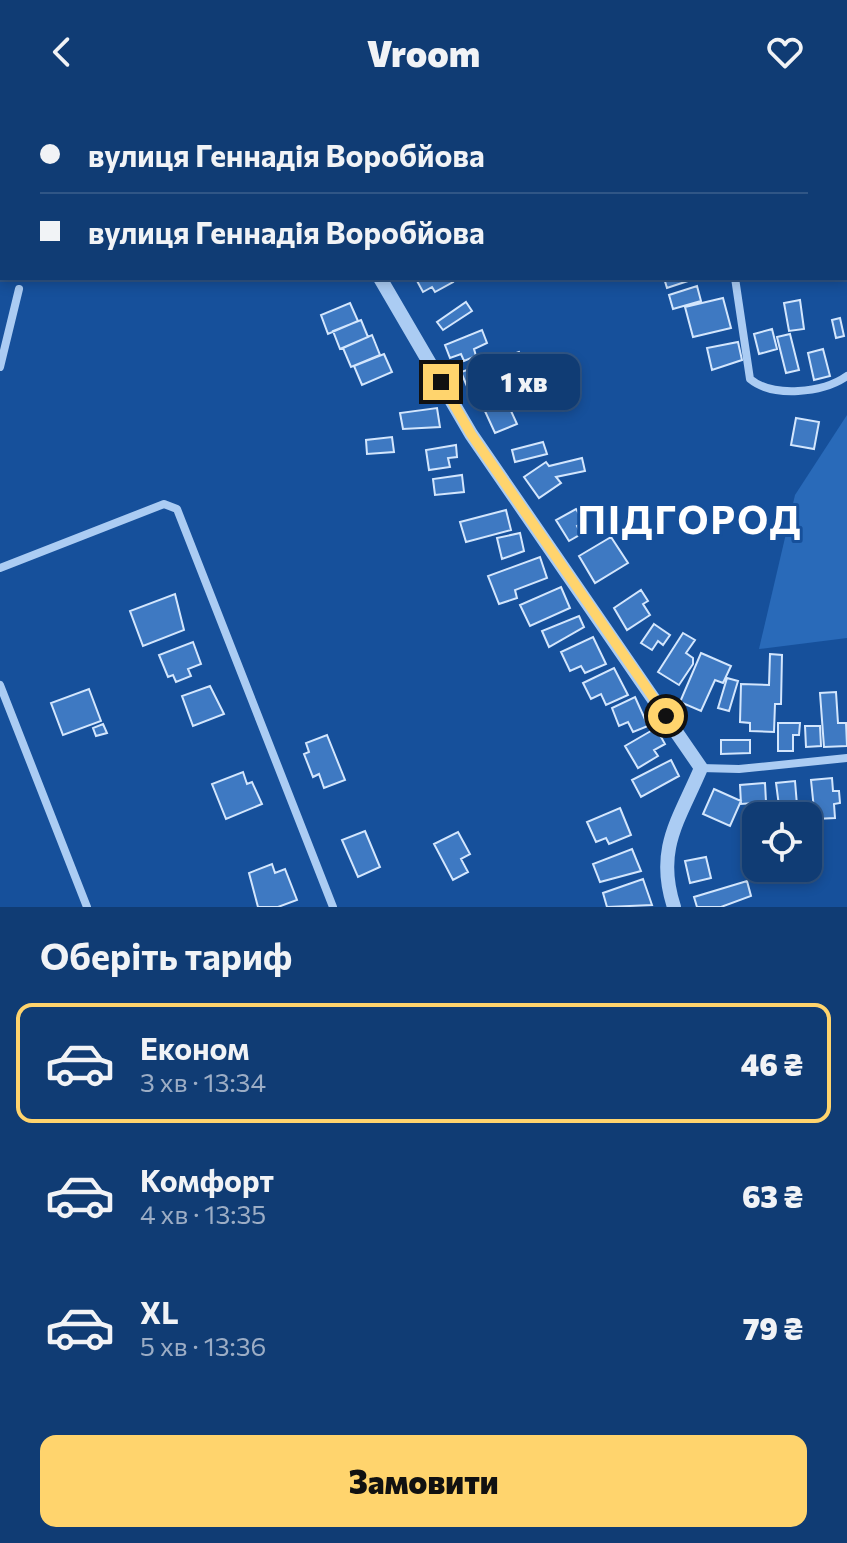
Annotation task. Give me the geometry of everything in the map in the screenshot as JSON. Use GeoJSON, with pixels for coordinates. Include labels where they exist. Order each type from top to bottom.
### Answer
{"type":"FeatureCollection","features":[{"type":"Feature","properties":{"kind":"street"},"geometry":{"type":"LineString","coordinates":[[381,280],[471,434],[701,768]]}},
{"type":"Feature","properties":{"kind":"street"},"geometry":{"type":"LineString","coordinates":[[735,280],[750,379],[760,387],[799,391],[847,376]]}},
{"type":"Feature","properties":{"kind":"street"},"geometry":{"type":"LineString","coordinates":[[0,367],[19,289]]}},
{"type":"Feature","properties":{"kind":"street"},"geometry":{"type":"LineString","coordinates":[[0,568],[164,504],[177,509],[333,907]]}},
{"type":"Feature","properties":{"kind":"street"},"geometry":{"type":"LineString","coordinates":[[0,685],[87,907]]}},
{"type":"Feature","properties":{"kind":"street"},"geometry":{"type":"LineString","coordinates":[[701,768],[739,769],[847,758]]}},
{"type":"Feature","properties":{"kind":"street"},"geometry":{"type":"LineString","coordinates":[[674,907],[666,881],[668,845],[701,768]]}},
{"type":"Feature","properties":{"kind":"shaded area"},"geometry":{"type":"Polygon","coordinates":[[[847,415],[847,638],[759,649],[795,495],[847,415]]]}},
{"type":"Feature","properties":{"kind":"building"},"geometry":{"type":"Polygon","coordinates":[[[417,280],[453,282],[435,292],[432,287],[423,292],[417,280]]]}},
{"type":"Feature","properties":{"kind":"building"},"geometry":{"type":"Polygon","coordinates":[[[665,280],[691,280],[667,288],[665,280]]]}},
{"type":"Feature","properties":{"kind":"building"},"geometry":{"type":"Polygon","coordinates":[[[697,286],[701,301],[673,309],[669,295],[697,286]]]}},
{"type":"Feature","properties":{"kind":"building"},"geometry":{"type":"Polygon","coordinates":[[[723,298],[731,328],[693,337],[685,307],[723,298]]]}},
{"type":"Feature","properties":{"kind":"building"},"geometry":{"type":"Polygon","coordinates":[[[800,300],[804,329],[789,331],[784,303],[800,300]]]}},
{"type":"Feature","properties":{"kind":"building"},"geometry":{"type":"Polygon","coordinates":[[[466,302],[472,311],[443,330],[437,322],[466,302]]]}},
{"type":"Feature","properties":{"kind":"building"},"geometry":{"type":"Polygon","coordinates":[[[350,303],[358,321],[328,334],[321,315],[350,303]]]}},
{"type":"Feature","properties":{"kind":"building"},"geometry":{"type":"Polygon","coordinates":[[[840,318],[844,336],[836,338],[832,320],[840,318]]]}},
{"type":"Feature","properties":{"kind":"building"},"geometry":{"type":"Polygon","coordinates":[[[361,320],[368,337],[340,349],[333,331],[361,320]]]}},
{"type":"Feature","properties":{"kind":"building"},"geometry":{"type":"Polygon","coordinates":[[[772,329],[777,349],[759,354],[754,334],[772,329]]]}},
{"type":"Feature","properties":{"kind":"building"},"geometry":{"type":"Polygon","coordinates":[[[482,330],[487,343],[474,349],[476,356],[464,361],[461,354],[450,358],[445,345],[482,330]]]}},
{"type":"Feature","properties":{"kind":"building"},"geometry":{"type":"Polygon","coordinates":[[[790,334],[799,370],[786,373],[777,337],[790,334]]]}},
{"type":"Feature","properties":{"kind":"building"},"geometry":{"type":"Polygon","coordinates":[[[372,335],[380,355],[351,367],[343,348],[372,335]]]}},
{"type":"Feature","properties":{"kind":"building"},"geometry":{"type":"Polygon","coordinates":[[[738,342],[742,360],[712,370],[707,348],[738,342]]]}},
{"type":"Feature","properties":{"kind":"building"},"geometry":{"type":"Polygon","coordinates":[[[823,349],[830,376],[814,380],[808,353],[823,349]]]}},
{"type":"Feature","properties":{"kind":"building"},"geometry":{"type":"Polygon","coordinates":[[[519,352],[522,360],[496,368],[502,382],[471,396],[461,372],[519,352]]]}},
{"type":"Feature","properties":{"kind":"building"},"geometry":{"type":"Polygon","coordinates":[[[384,354],[392,372],[362,385],[354,366],[384,354]]]}},
{"type":"Feature","properties":{"kind":"building"},"geometry":{"type":"Polygon","coordinates":[[[506,400],[517,424],[495,433],[484,409],[506,400]]]}},
{"type":"Feature","properties":{"kind":"building"},"geometry":{"type":"Polygon","coordinates":[[[437,408],[440,427],[403,429],[400,413],[437,408]]]}},
{"type":"Feature","properties":{"kind":"building"},"geometry":{"type":"Polygon","coordinates":[[[796,418],[819,422],[814,449],[791,445],[796,418]]]}},
{"type":"Feature","properties":{"kind":"building"},"geometry":{"type":"Polygon","coordinates":[[[392,437],[394,452],[367,454],[366,440],[392,437]]]}},
{"type":"Feature","properties":{"kind":"building"},"geometry":{"type":"Polygon","coordinates":[[[543,442],[547,454],[515,462],[512,450],[543,442]]]}},
{"type":"Feature","properties":{"kind":"building"},"geometry":{"type":"Polygon","coordinates":[[[456,445],[457,457],[448,458],[450,467],[429,470],[426,450],[456,445]]]}},
{"type":"Feature","properties":{"kind":"building"},"geometry":{"type":"Polygon","coordinates":[[[582,458],[585,471],[556,477],[561,483],[539,498],[524,477],[546,462],[549,466],[582,458]]]}},
{"type":"Feature","properties":{"kind":"building"},"geometry":{"type":"Polygon","coordinates":[[[462,475],[464,492],[435,495],[433,479],[462,475]]]}},
{"type":"Feature","properties":{"kind":"building"},"geometry":{"type":"Polygon","coordinates":[[[576,509],[584,522],[577,526],[581,534],[569,541],[556,520],[576,509]]]}},
{"type":"Feature","properties":{"kind":"building"},"geometry":{"type":"Polygon","coordinates":[[[506,510],[511,530],[466,542],[460,522],[506,510]]]}},
{"type":"Feature","properties":{"kind":"building"},"geometry":{"type":"Polygon","coordinates":[[[520,533],[524,551],[502,559],[497,538],[520,533]]]}},
{"type":"Feature","properties":{"kind":"building"},"geometry":{"type":"Polygon","coordinates":[[[611,537],[628,563],[595,583],[579,556],[611,537]]]}},
{"type":"Feature","properties":{"kind":"building"},"geometry":{"type":"Polygon","coordinates":[[[540,557],[547,578],[515,590],[517,598],[499,604],[488,576],[540,557]]]}},
{"type":"Feature","properties":{"kind":"building"},"geometry":{"type":"Polygon","coordinates":[[[561,587],[570,608],[530,626],[520,605],[561,587]]]}},
{"type":"Feature","properties":{"kind":"building"},"geometry":{"type":"Polygon","coordinates":[[[641,590],[648,601],[643,604],[650,615],[627,630],[614,608],[641,590]]]}},
{"type":"Feature","properties":{"kind":"building"},"geometry":{"type":"Polygon","coordinates":[[[175,594],[184,630],[143,646],[130,611],[175,594]]]}},
{"type":"Feature","properties":{"kind":"building"},"geometry":{"type":"Polygon","coordinates":[[[579,616],[584,627],[549,647],[542,631],[579,616]]]}},
{"type":"Feature","properties":{"kind":"building"},"geometry":{"type":"Polygon","coordinates":[[[654,624],[670,635],[663,645],[658,641],[652,650],[641,643],[654,624]]]}},
{"type":"Feature","properties":{"kind":"building"},"geometry":{"type":"Polygon","coordinates":[[[683,633],[695,640],[686,653],[693,658],[693,664],[679,685],[658,672],[683,633]]]}},
{"type":"Feature","properties":{"kind":"building"},"geometry":{"type":"Polygon","coordinates":[[[593,637],[606,664],[585,673],[581,666],[570,671],[561,652],[593,637]]]}},
{"type":"Feature","properties":{"kind":"building"},"geometry":{"type":"Polygon","coordinates":[[[193,642],[201,664],[188,669],[191,676],[176,682],[173,675],[168,677],[159,655],[193,642]]]}},
{"type":"Feature","properties":{"kind":"building"},"geometry":{"type":"Polygon","coordinates":[[[701,653],[731,666],[723,683],[715,680],[701,711],[680,702],[701,653]]]}},
{"type":"Feature","properties":{"kind":"building"},"geometry":{"type":"Polygon","coordinates":[[[770,654],[782,655],[781,704],[775,704],[774,732],[750,731],[750,723],[740,722],[741,684],[769,685],[770,654]]]}},
{"type":"Feature","properties":{"kind":"building"},"geometry":{"type":"Polygon","coordinates":[[[614,668],[628,695],[606,705],[601,694],[591,699],[583,683],[614,668]]]}},
{"type":"Feature","properties":{"kind":"building"},"geometry":{"type":"Polygon","coordinates":[[[727,678],[738,681],[729,711],[718,708],[727,678]]]}},
{"type":"Feature","properties":{"kind":"building"},"geometry":{"type":"Polygon","coordinates":[[[210,686],[224,714],[193,726],[182,696],[210,686]]]}},
{"type":"Feature","properties":{"kind":"building"},"geometry":{"type":"Polygon","coordinates":[[[89,689],[101,721],[63,735],[51,703],[89,689]]]}},
{"type":"Feature","properties":{"kind":"building"},"geometry":{"type":"Polygon","coordinates":[[[836,692],[838,723],[846,723],[847,746],[824,747],[820,693],[836,692]]]}},
{"type":"Feature","properties":{"kind":"building"},"geometry":{"type":"Polygon","coordinates":[[[635,697],[648,726],[633,732],[628,722],[619,726],[612,708],[635,697]]]}},
{"type":"Feature","properties":{"kind":"building"},"geometry":{"type":"Polygon","coordinates":[[[778,723],[800,723],[799,735],[793,735],[793,751],[778,751],[778,723]]]}},
{"type":"Feature","properties":{"kind":"building"},"geometry":{"type":"Polygon","coordinates":[[[103,724],[107,733],[96,736],[93,728],[103,724]]]}},
{"type":"Feature","properties":{"kind":"building"},"geometry":{"type":"Polygon","coordinates":[[[805,726],[820,726],[821,746],[806,747],[805,726]]]}},
{"type":"Feature","properties":{"kind":"building"},"geometry":{"type":"Polygon","coordinates":[[[656,728],[665,744],[654,750],[658,756],[638,768],[625,746],[656,728]]]}},
{"type":"Feature","properties":{"kind":"building"},"geometry":{"type":"Polygon","coordinates":[[[327,735],[345,780],[324,788],[319,774],[313,777],[304,754],[309,752],[306,743],[327,735]]]}},
{"type":"Feature","properties":{"kind":"building"},"geometry":{"type":"Polygon","coordinates":[[[721,740],[750,740],[750,753],[721,754],[721,740]]]}},
{"type":"Feature","properties":{"kind":"building"},"geometry":{"type":"Polygon","coordinates":[[[671,760],[679,776],[641,797],[632,780],[671,760]]]}},
{"type":"Feature","properties":{"kind":"building"},"geometry":{"type":"Polygon","coordinates":[[[243,772],[247,784],[252,782],[262,804],[226,819],[212,784],[243,772]]]}},
{"type":"Feature","properties":{"kind":"building"},"geometry":{"type":"Polygon","coordinates":[[[832,778],[833,791],[839,791],[840,803],[834,804],[835,818],[822,819],[822,802],[813,802],[811,780],[832,778]]]}},
{"type":"Feature","properties":{"kind":"building"},"geometry":{"type":"Polygon","coordinates":[[[795,781],[797,802],[778,802],[776,783],[795,781]]]}},
{"type":"Feature","properties":{"kind":"building"},"geometry":{"type":"Polygon","coordinates":[[[765,783],[766,802],[741,804],[740,785],[765,783]]]}},
{"type":"Feature","properties":{"kind":"building"},"geometry":{"type":"Polygon","coordinates":[[[714,789],[741,801],[730,826],[703,814],[714,789]]]}},
{"type":"Feature","properties":{"kind":"building"},"geometry":{"type":"Polygon","coordinates":[[[620,808],[631,835],[609,844],[606,838],[596,842],[587,822],[620,808]]]}},
{"type":"Feature","properties":{"kind":"building"},"geometry":{"type":"Polygon","coordinates":[[[365,831],[380,867],[358,877],[342,840],[365,831]]]}},
{"type":"Feature","properties":{"kind":"building"},"geometry":{"type":"Polygon","coordinates":[[[458,832],[470,854],[461,859],[468,872],[453,880],[434,844],[458,832]]]}},
{"type":"Feature","properties":{"kind":"building"},"geometry":{"type":"Polygon","coordinates":[[[632,849],[641,871],[600,882],[593,864],[632,849]]]}},
{"type":"Feature","properties":{"kind":"building"},"geometry":{"type":"Polygon","coordinates":[[[706,857],[711,878],[690,883],[685,861],[706,857]]]}},
{"type":"Feature","properties":{"kind":"building"},"geometry":{"type":"Polygon","coordinates":[[[272,864],[275,873],[285,869],[297,900],[278,907],[258,907],[249,873],[272,864]]]}},
{"type":"Feature","properties":{"kind":"building"},"geometry":{"type":"Polygon","coordinates":[[[643,879],[652,905],[607,907],[603,893],[643,879]]]}},
{"type":"Feature","properties":{"kind":"building"},"geometry":{"type":"Polygon","coordinates":[[[744,882],[747,882],[751,896],[721,907],[697,907],[694,897],[744,882]]]}},
{"type":"Feature","properties":{"kind":"district","name":"ПІДГОРОД"},"geometry":{"type":"Point","coordinates":[690,521]}},
{"type":"Feature","properties":{"kind":"route"},"geometry":{"type":"LineString","coordinates":[[441,382],[471,434],[666,716]]}}]}
